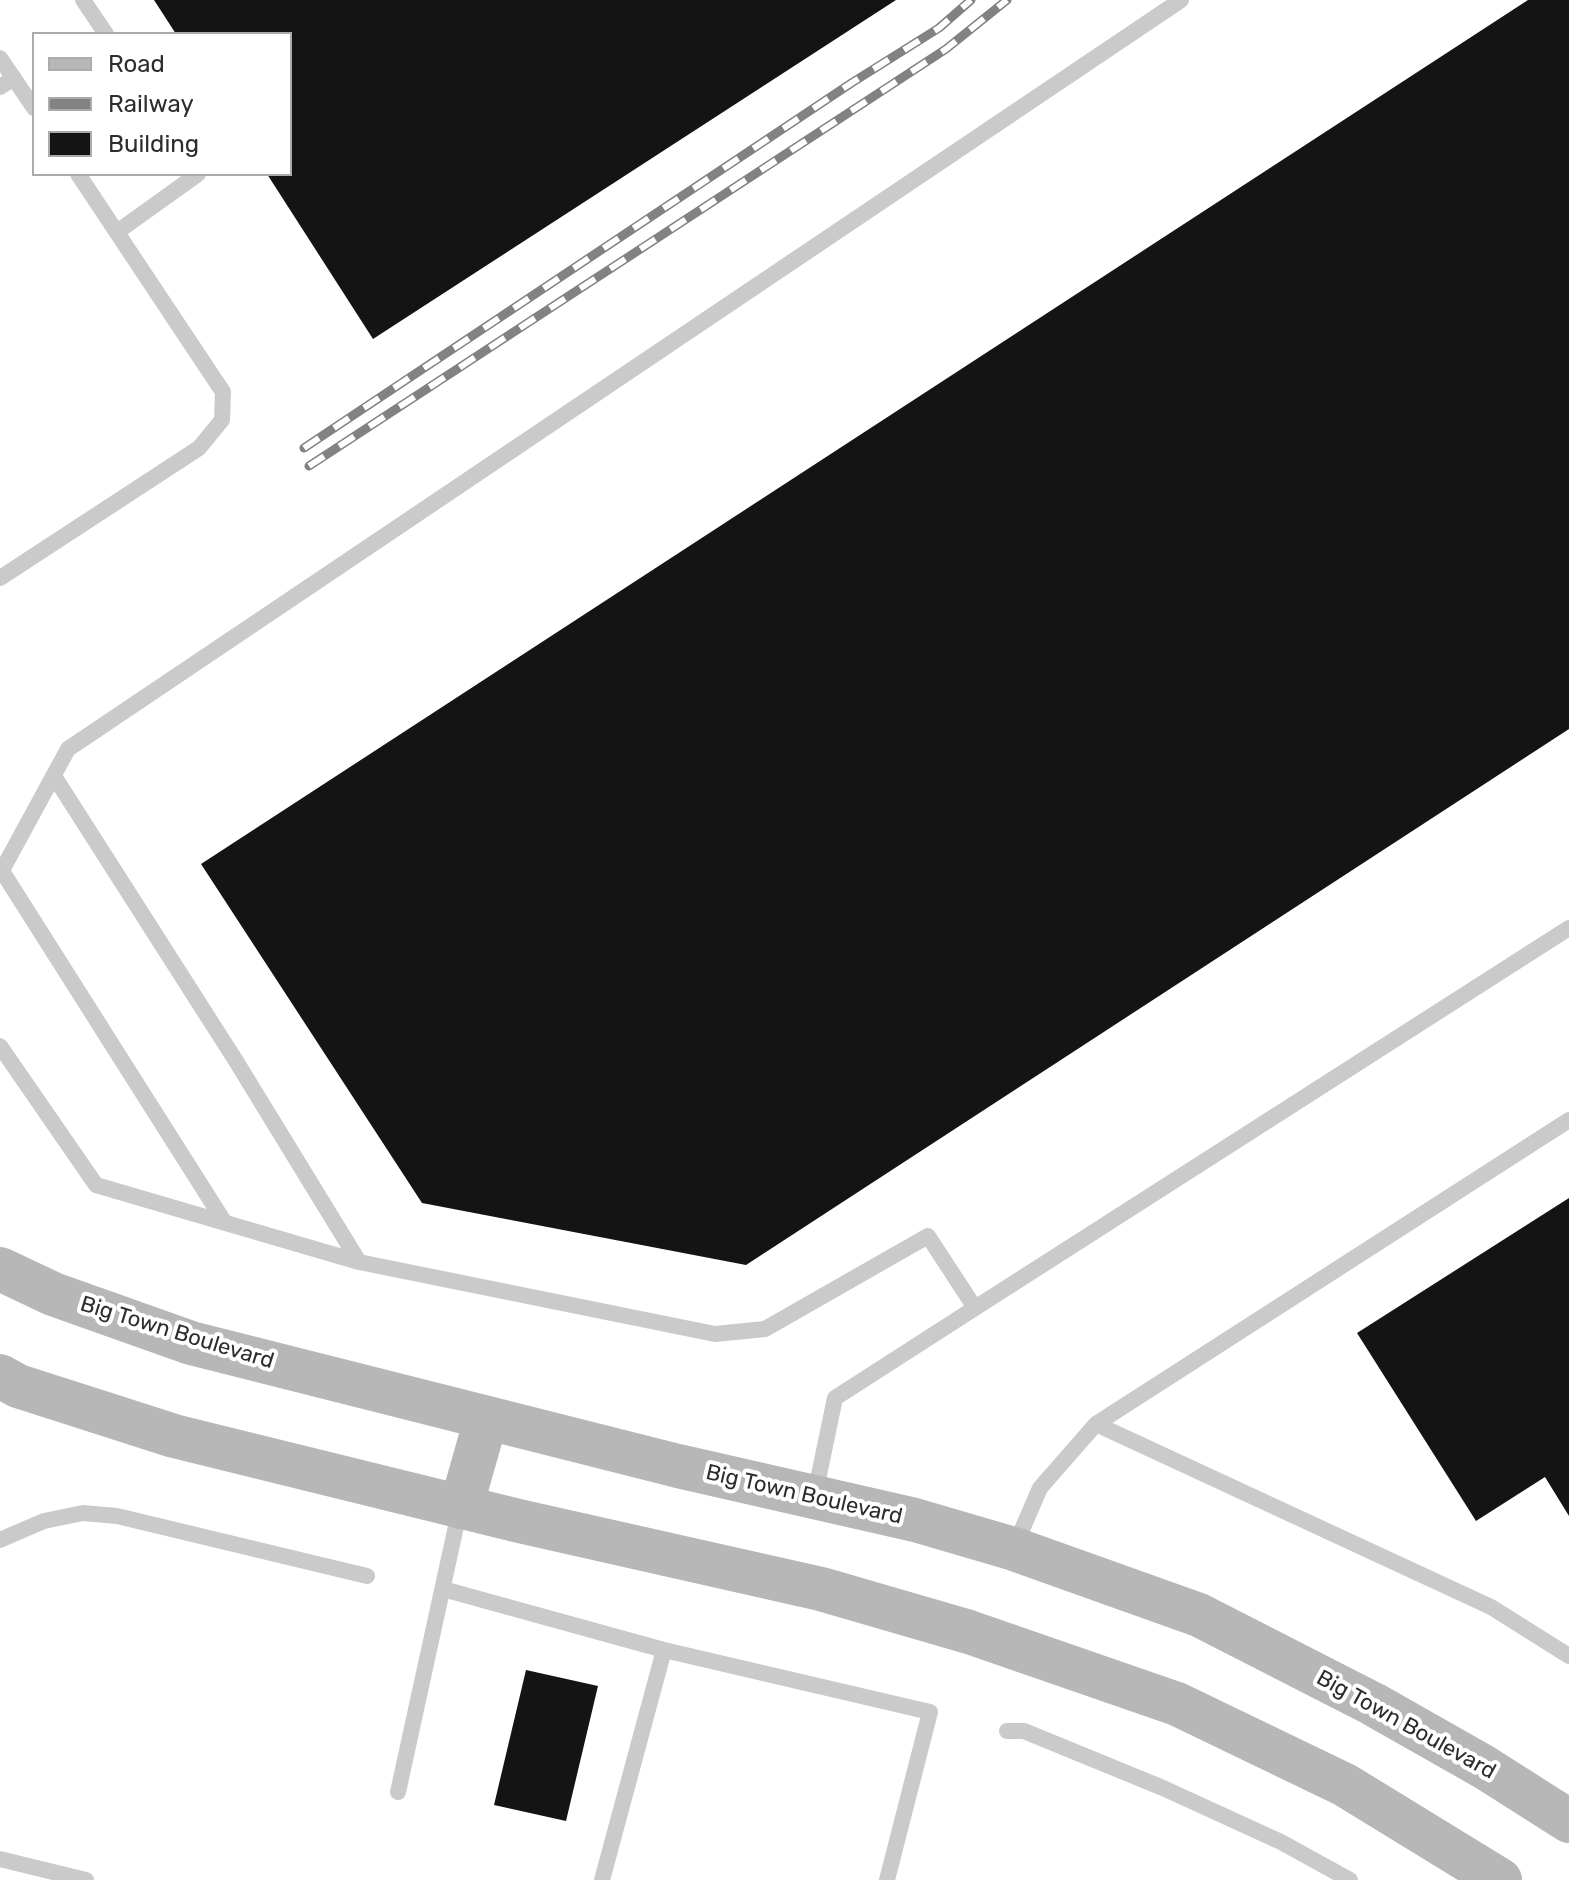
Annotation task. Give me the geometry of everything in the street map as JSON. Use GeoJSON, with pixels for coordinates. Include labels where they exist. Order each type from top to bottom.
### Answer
{"type":"FeatureCollection","features":[{"type":"Feature","properties":{"kind":"main road","name":"Big Town Boulevard"},"geometry":{"type":"LineString","coordinates":[[0,1269],[53,1294],[191,1343],[678,1466],[815,1495],[1014,1549],[1199,1615],[1373,1704],[1484,1767],[1569,1821]]}},
{"type":"Feature","properties":{"kind":"main road"},"geometry":{"type":"LineString","coordinates":[[0,1376],[18,1386],[174,1436],[461,1507],[821,1589],[969,1632],[1177,1704],[1345,1785],[1500,1880]]}},
{"type":"Feature","properties":{"kind":"main road"},"geometry":{"type":"LineString","coordinates":[[461,1507],[486,1419]]}},
{"type":"Feature","properties":{"kind":"lane"},"geometry":{"type":"LineString","coordinates":[[83,0],[105,32]]}},
{"type":"Feature","properties":{"kind":"lane"},"geometry":{"type":"LineString","coordinates":[[225,1223],[1,872],[68,749],[1181,0]]}},
{"type":"Feature","properties":{"kind":"lane"},"geometry":{"type":"LineString","coordinates":[[0,58],[7,83],[32,106]]}},
{"type":"Feature","properties":{"kind":"lane"},"geometry":{"type":"LineString","coordinates":[[0,578],[199,448],[222,420],[223,392],[79,176]]}},
{"type":"Feature","properties":{"kind":"lane"},"geometry":{"type":"LineString","coordinates":[[117,232],[195,176]]}},
{"type":"Feature","properties":{"kind":"lane"},"geometry":{"type":"LineString","coordinates":[[54,776],[236,1061],[359,1262]]}},
{"type":"Feature","properties":{"kind":"lane"},"geometry":{"type":"LineString","coordinates":[[815,1495],[835,1398],[1569,928]]}},
{"type":"Feature","properties":{"kind":"lane"},"geometry":{"type":"LineString","coordinates":[[0,1046],[96,1185],[359,1262],[715,1334],[765,1329],[928,1236],[975,1308]]}},
{"type":"Feature","properties":{"kind":"lane"},"geometry":{"type":"LineString","coordinates":[[1014,1549],[1040,1488],[1096,1424],[1569,1120]]}},
{"type":"Feature","properties":{"kind":"lane"},"geometry":{"type":"LineString","coordinates":[[1096,1424],[1491,1607],[1569,1656]]}},
{"type":"Feature","properties":{"kind":"lane"},"geometry":{"type":"LineString","coordinates":[[398,1792],[461,1507]]}},
{"type":"Feature","properties":{"kind":"lane"},"geometry":{"type":"LineString","coordinates":[[0,1540],[44,1521],[83,1513],[106,1515],[367,1576]]}},
{"type":"Feature","properties":{"kind":"lane"},"geometry":{"type":"LineString","coordinates":[[443,1589],[664,1650],[930,1712],[887,1880]]}},
{"type":"Feature","properties":{"kind":"lane"},"geometry":{"type":"LineString","coordinates":[[602,1880],[664,1650]]}},
{"type":"Feature","properties":{"kind":"lane"},"geometry":{"type":"LineString","coordinates":[[1007,1731],[1024,1731],[1163,1788],[1281,1842],[1350,1880]]}},
{"type":"Feature","properties":{"kind":"lane"},"geometry":{"type":"LineString","coordinates":[[0,1859],[86,1880]]}},
{"type":"Feature","properties":{"kind":"building"},"geometry":{"type":"Polygon","coordinates":[[[154,0],[896,0],[373,339],[268,176],[292,176],[292,32],[175,32],[154,0]]]}},
{"type":"Feature","properties":{"kind":"building"},"geometry":{"type":"Polygon","coordinates":[[[1528,0],[1569,0],[1569,729],[746,1265],[422,1203],[201,864],[1528,0]]]}},
{"type":"Feature","properties":{"kind":"building"},"geometry":{"type":"Polygon","coordinates":[[[1569,1198],[1569,1516],[1545,1477],[1476,1521],[1357,1333],[1569,1198]]]}},
{"type":"Feature","properties":{"kind":"building"},"geometry":{"type":"Polygon","coordinates":[[[526,1670],[598,1686],[566,1821],[494,1805],[526,1670]]]}},
{"type":"Feature","properties":{"kind":"railway"},"geometry":{"type":"LineString","coordinates":[[304,448],[853,82],[939,28],[971,0]]}},
{"type":"Feature","properties":{"kind":"railway"},"geometry":{"type":"LineString","coordinates":[[309,466],[946,49],[1007,0]]}}]}
